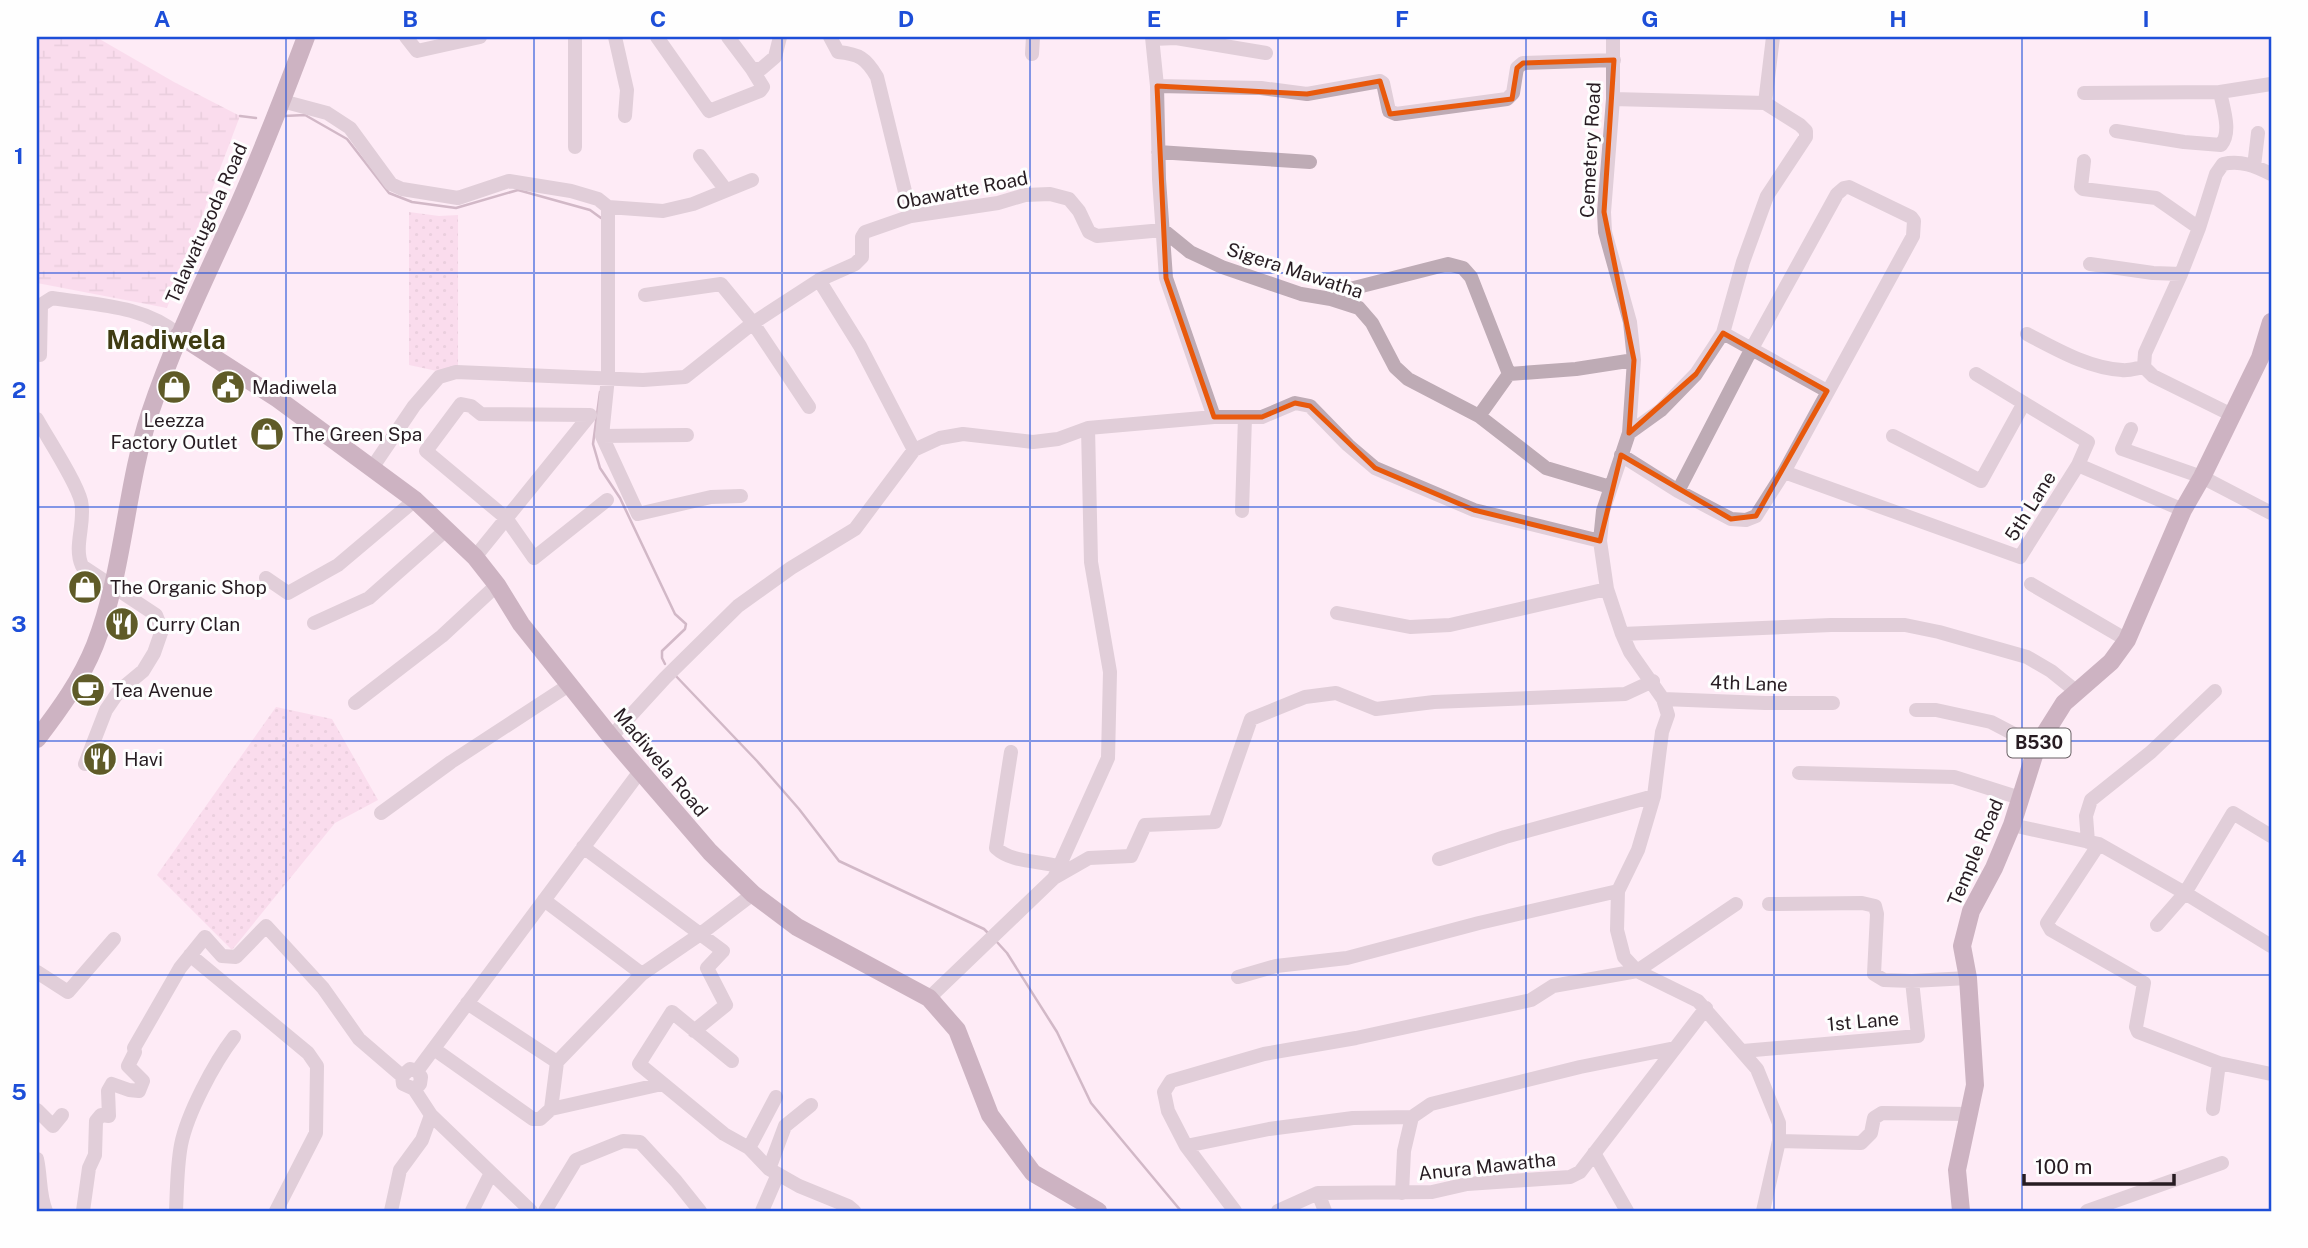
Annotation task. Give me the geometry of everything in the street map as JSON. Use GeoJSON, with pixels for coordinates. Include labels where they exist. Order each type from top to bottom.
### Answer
{"type":"FeatureCollection","features":[{"type":"Feature","properties":{"kind":"main road","name":"Talawatugoda Road"},"geometry":{"type":"LineString","coordinates":[[37,739],[69,698],[102,625],[140,447],[179,335],[240,201],[306,37]]}},
{"type":"Feature","properties":{"kind":"main road","name":"Temple Road"},"geometry":{"type":"LineString","coordinates":[[1961,1211],[1957,1170],[1975,1085],[1968,978],[1962,946],[1971,911],[1994,868],[2012,825],[2037,746],[2064,703],[2111,662],[2127,640],[2183,510],[2260,358],[2271,322]]}},
{"type":"Feature","properties":{"kind":"main road","name":"Madiwela Road"},"geometry":{"type":"LineString","coordinates":[[179,335],[278,399],[415,500],[475,557],[497,585],[521,624],[611,737],[710,852],[753,894],[797,927],[929,998],[957,1030],[990,1115],[1033,1173],[1094,1210]]}},
{"type":"Feature","properties":{"kind":"street"},"geometry":{"type":"LineString","coordinates":[[407,37],[416,51],[481,37]]}},
{"type":"Feature","properties":{"kind":"street"},"geometry":{"type":"LineString","coordinates":[[575,37],[575,148]]}},
{"type":"Feature","properties":{"kind":"street"},"geometry":{"type":"LineString","coordinates":[[615,37],[627,90],[625,116]]}},
{"type":"Feature","properties":{"kind":"street"},"geometry":{"type":"LineString","coordinates":[[657,37],[709,111],[760,91],[763,87],[728,37]]}},
{"type":"Feature","properties":{"kind":"street"},"geometry":{"type":"LineString","coordinates":[[752,69],[761,69],[775,57],[780,37]]}},
{"type":"Feature","properties":{"kind":"street"},"geometry":{"type":"LineString","coordinates":[[830,37],[838,52],[852,53],[868,62],[877,77],[911,216]]}},
{"type":"Feature","properties":{"kind":"street"},"geometry":{"type":"LineString","coordinates":[[1032,54],[1033,37]]}},
{"type":"Feature","properties":{"kind":"street","name":"Cemetery Road"},"geometry":{"type":"LineString","coordinates":[[1613,37],[1613,99],[1604,212],[1605,232],[1629,322],[1634,360],[1629,433],[1603,511],[1600,541],[1607,589],[1622,634],[1630,652],[1653,681],[1663,699]]}},
{"type":"Feature","properties":{"kind":"street"},"geometry":{"type":"LineString","coordinates":[[1765,103],[1773,37]]}},
{"type":"Feature","properties":{"kind":"street"},"geometry":{"type":"LineString","coordinates":[[1214,417],[1166,278],[1153,38],[1176,38],[1266,53]]}},
{"type":"Feature","properties":{"kind":"street"},"geometry":{"type":"LineString","coordinates":[[1157,86],[1261,88],[1307,93],[1380,81],[1383,83],[1389,111],[1396,114],[1507,99],[1513,93],[1517,68],[1523,63],[1614,60]]}},
{"type":"Feature","properties":{"kind":"street"},"geometry":{"type":"LineString","coordinates":[[2084,93],[2220,92],[2271,84]]}},
{"type":"Feature","properties":{"kind":"street"},"geometry":{"type":"LineString","coordinates":[[2116,131],[2221,145],[2225,142],[2227,126],[2220,92]]}},
{"type":"Feature","properties":{"kind":"street"},"geometry":{"type":"LineString","coordinates":[[1613,99],[1765,103],[1806,131],[1806,137],[1767,196],[1743,262],[1724,333],[1696,374],[1661,411],[1629,433]]}},
{"type":"Feature","properties":{"kind":"street"},"geometry":{"type":"LineString","coordinates":[[282,101],[327,113],[350,128],[391,184],[402,189],[458,198],[509,181],[572,191],[598,199],[608,207],[663,211],[693,204],[752,180]]}},
{"type":"Feature","properties":{"kind":"street"},"geometry":{"type":"LineString","coordinates":[[2254,166],[2258,133]]}},
{"type":"Feature","properties":{"kind":"street"},"geometry":{"type":"LineString","coordinates":[[1158,152],[1310,162]]}},
{"type":"Feature","properties":{"kind":"street"},"geometry":{"type":"LineString","coordinates":[[700,156],[726,190]]}},
{"type":"Feature","properties":{"kind":"street"},"geometry":{"type":"LineString","coordinates":[[2084,161],[2083,189],[2156,198],[2199,229]]}},
{"type":"Feature","properties":{"kind":"street"},"geometry":{"type":"LineString","coordinates":[[2232,415],[2153,376],[2144,367],[2145,353],[2181,274],[2199,229],[2216,174],[2223,164],[2234,161],[2271,174]]}},
{"type":"Feature","properties":{"kind":"street"},"geometry":{"type":"LineString","coordinates":[[1620,455],[1678,491],[1731,519],[1746,520],[1756,516],[1784,472],[1913,236],[1912,217],[1849,187],[1837,194],[1751,350],[1678,491]]}},
{"type":"Feature","properties":{"kind":"street","name":"Obawatte Road"},"geometry":{"type":"LineString","coordinates":[[819,279],[855,264],[862,257],[862,237],[865,232],[911,216],[1025,195],[1050,194],[1069,199],[1079,211],[1089,232],[1097,236],[1163,230]]}},
{"type":"Feature","properties":{"kind":"street"},"geometry":{"type":"LineString","coordinates":[[608,207],[602,436],[638,514],[711,497],[741,496]]}},
{"type":"Feature","properties":{"kind":"street","name":"Sigera Mawatha"},"geometry":{"type":"LineString","coordinates":[[1163,230],[1190,252],[1222,267],[1301,294],[1331,299],[1359,308],[1372,323],[1395,367],[1408,379],[1479,416],[1546,468],[1611,487]]}},
{"type":"Feature","properties":{"kind":"street"},"geometry":{"type":"LineString","coordinates":[[1331,299],[1346,290],[1448,264],[1463,268],[1471,277],[1509,374]]}},
{"type":"Feature","properties":{"kind":"street"},"geometry":{"type":"LineString","coordinates":[[2090,264],[2181,274]]}},
{"type":"Feature","properties":{"kind":"street"},"geometry":{"type":"LineString","coordinates":[[372,468],[414,406],[439,377],[456,372],[643,380],[685,377],[753,323],[819,279],[860,346],[914,450]]}},
{"type":"Feature","properties":{"kind":"street"},"geometry":{"type":"LineString","coordinates":[[645,295],[721,284],[753,323],[809,407]]}},
{"type":"Feature","properties":{"kind":"street"},"geometry":{"type":"LineString","coordinates":[[40,355],[41,305],[52,298],[133,310],[164,323],[179,335]]}},
{"type":"Feature","properties":{"kind":"street"},"geometry":{"type":"LineString","coordinates":[[1724,333],[1827,391]]}},
{"type":"Feature","properties":{"kind":"street"},"geometry":{"type":"LineString","coordinates":[[2027,334],[2070,356],[2098,365],[2122,370],[2144,367]]}},
{"type":"Feature","properties":{"kind":"street"},"geometry":{"type":"LineString","coordinates":[[1509,374],[1576,369],[1634,360]]}},
{"type":"Feature","properties":{"kind":"street"},"geometry":{"type":"LineString","coordinates":[[1479,416],[1509,374]]}},
{"type":"Feature","properties":{"kind":"street","name":"5th Lane"},"geometry":{"type":"LineString","coordinates":[[1784,472],[2020,557],[2078,465],[2088,442],[1976,374]]}},
{"type":"Feature","properties":{"kind":"street"},"geometry":{"type":"LineString","coordinates":[[611,737],[679,663],[738,606],[791,568],[855,529],[914,450],[940,438],[963,434],[1033,442],[1058,439],[1088,428],[1214,417],[1262,417],[1295,403],[1310,406],[1375,468],[1474,510],[1600,541]]}},
{"type":"Feature","properties":{"kind":"street"},"geometry":{"type":"LineString","coordinates":[[1893,436],[1981,481],[2024,403]]}},
{"type":"Feature","properties":{"kind":"street"},"geometry":{"type":"LineString","coordinates":[[475,557],[506,518],[523,497],[590,415],[481,414],[471,405],[461,404],[426,451],[506,518],[534,558],[607,500]]}},
{"type":"Feature","properties":{"kind":"street"},"geometry":{"type":"LineString","coordinates":[[1242,511],[1245,417]]}},
{"type":"Feature","properties":{"kind":"street"},"geometry":{"type":"LineString","coordinates":[[37,419],[80,498],[83,514],[78,556],[82,566],[156,615],[162,631],[155,653],[143,671],[119,691],[106,710],[85,764]]}},
{"type":"Feature","properties":{"kind":"street"},"geometry":{"type":"LineString","coordinates":[[1057,872],[1108,758],[1110,673],[1091,562],[1088,428]]}},
{"type":"Feature","properties":{"kind":"street"},"geometry":{"type":"LineString","coordinates":[[2131,429],[2122,449],[2202,477],[2271,513]]}},
{"type":"Feature","properties":{"kind":"street"},"geometry":{"type":"LineString","coordinates":[[602,436],[687,435]]}},
{"type":"Feature","properties":{"kind":"street"},"geometry":{"type":"LineString","coordinates":[[2078,465],[2183,510]]}},
{"type":"Feature","properties":{"kind":"street"},"geometry":{"type":"LineString","coordinates":[[266,578],[288,593],[338,565],[415,500]]}},
{"type":"Feature","properties":{"kind":"street"},"geometry":{"type":"LineString","coordinates":[[314,624],[369,598],[446,530]]}},
{"type":"Feature","properties":{"kind":"street"},"geometry":{"type":"LineString","coordinates":[[2031,584],[2127,640]]}},
{"type":"Feature","properties":{"kind":"street"},"geometry":{"type":"LineString","coordinates":[[355,704],[442,636],[497,585]]}},
{"type":"Feature","properties":{"kind":"street"},"geometry":{"type":"LineString","coordinates":[[1337,613],[1410,626],[1450,625],[1607,589]]}},
{"type":"Feature","properties":{"kind":"street"},"geometry":{"type":"LineString","coordinates":[[1622,634],[1831,625],[1905,625],[2026,656],[2051,671],[2077,692]]}},
{"type":"Feature","properties":{"kind":"street"},"geometry":{"type":"LineString","coordinates":[[929,998],[1057,872],[1089,858],[1131,856],[1145,825],[1215,822],[1251,719],[1305,697],[1336,693],[1376,709],[1434,702],[1625,694],[1653,681]]}},
{"type":"Feature","properties":{"kind":"street"},"geometry":{"type":"LineString","coordinates":[[381,813],[569,684]]}},
{"type":"Feature","properties":{"kind":"street"},"geometry":{"type":"LineString","coordinates":[[2215,691],[2151,752],[2091,800],[2086,816],[2094,843],[2047,923],[2051,930],[2144,983],[2136,1027],[2138,1032],[2218,1062],[2271,1074]]}},
{"type":"Feature","properties":{"kind":"street"},"geometry":{"type":"LineString","coordinates":[[1663,699],[1668,715],[1662,732],[1654,796],[1638,850],[1618,891],[1617,930],[1624,957],[1637,971],[1698,1000],[1758,1069],[1779,1124],[1779,1140],[1763,1211]]}},
{"type":"Feature","properties":{"kind":"street","name":"4th Lane"},"geometry":{"type":"LineString","coordinates":[[1663,699],[1833,704]]}},
{"type":"Feature","properties":{"kind":"street"},"geometry":{"type":"LineString","coordinates":[[1916,710],[1936,710],[1991,722],[2037,746]]}},
{"type":"Feature","properties":{"kind":"street"},"geometry":{"type":"LineString","coordinates":[[1011,752],[996,848],[1006,858],[1043,861],[1057,872]]}},
{"type":"Feature","properties":{"kind":"street"},"geometry":{"type":"LineString","coordinates":[[417,1071],[641,770]]}},
{"type":"Feature","properties":{"kind":"street"},"geometry":{"type":"LineString","coordinates":[[1799,773],[1954,777],[2020,798]]}},
{"type":"Feature","properties":{"kind":"street"},"geometry":{"type":"LineString","coordinates":[[1439,859],[1505,837],[1654,796]]}},
{"type":"Feature","properties":{"kind":"street"},"geometry":{"type":"LineString","coordinates":[[2157,925],[2185,892],[2233,813],[2271,836]]}},
{"type":"Feature","properties":{"kind":"street"},"geometry":{"type":"LineString","coordinates":[[2012,825],[2094,843],[2185,892],[2271,946]]}},
{"type":"Feature","properties":{"kind":"street"},"geometry":{"type":"LineString","coordinates":[[583,847],[723,951],[707,968],[726,1005],[694,1031]]}},
{"type":"Feature","properties":{"kind":"street"},"geometry":{"type":"LineString","coordinates":[[1238,977],[1276,965],[1347,958],[1479,923],[1618,891]]}},
{"type":"Feature","properties":{"kind":"street"},"geometry":{"type":"LineString","coordinates":[[551,1109],[557,1062],[642,974],[753,894]]}},
{"type":"Feature","properties":{"kind":"street"},"geometry":{"type":"LineString","coordinates":[[544,900],[642,974]]}},
{"type":"Feature","properties":{"kind":"street"},"geometry":{"type":"LineString","coordinates":[[1769,904],[1862,903],[1875,906],[1877,914],[1874,974],[1884,980],[1968,978]]}},
{"type":"Feature","properties":{"kind":"street"},"geometry":{"type":"LineString","coordinates":[[1235,1211],[1186,1146],[1168,1111],[1164,1092],[1171,1081],[1264,1054],[1356,1038],[1531,1000],[1553,986],[1637,971],[1736,904]]}},
{"type":"Feature","properties":{"kind":"street"},"geometry":{"type":"LineString","coordinates":[[83,1211],[89,1168],[96,1155],[96,1121],[101,1115],[109,1116],[108,1091],[112,1084],[129,1090],[139,1091],[142,1087],[142,1081],[128,1066],[135,1052],[134,1048],[180,968],[205,937],[222,956],[236,957],[266,926],[323,988],[359,1040],[402,1076],[406,1087],[414,1089],[431,1115],[531,1211]]}},
{"type":"Feature","properties":{"kind":"street"},"geometry":{"type":"LineString","coordinates":[[37,972],[68,992],[114,939]]}},
{"type":"Feature","properties":{"kind":"street"},"geometry":{"type":"LineString","coordinates":[[190,955],[308,1053],[317,1066],[316,1133],[276,1211]]}},
{"type":"Feature","properties":{"kind":"street","name":"1st Lane"},"geometry":{"type":"LineString","coordinates":[[1743,1051],[1918,1036],[1912,981]]}},
{"type":"Feature","properties":{"kind":"street"},"geometry":{"type":"LineString","coordinates":[[467,1003],[557,1062]]}},
{"type":"Feature","properties":{"kind":"street","name":"Anura Mawatha"},"geometry":{"type":"LineString","coordinates":[[1278,1211],[1318,1193],[1432,1192],[1467,1184],[1570,1177],[1580,1172],[1706,1008]]}},
{"type":"Feature","properties":{"kind":"street"},"geometry":{"type":"LineString","coordinates":[[732,1061],[672,1012],[639,1063],[724,1134],[749,1149],[774,1171],[799,1186],[854,1211]]}},
{"type":"Feature","properties":{"kind":"street"},"geometry":{"type":"LineString","coordinates":[[176,1211],[180,1146],[189,1116],[234,1037]]}},
{"type":"Feature","properties":{"kind":"street"},"geometry":{"type":"LineString","coordinates":[[1186,1146],[1269,1129],[1353,1118],[1412,1117],[1431,1104],[1580,1067],[1675,1048]]}},
{"type":"Feature","properties":{"kind":"street"},"geometry":{"type":"LineString","coordinates":[[434,1049],[533,1119],[540,1119],[551,1109],[662,1084]]}},
{"type":"Feature","properties":{"kind":"street"},"geometry":{"type":"LineString","coordinates":[[2213,1109],[2218,1062]]}},
{"type":"Feature","properties":{"kind":"street"},"geometry":{"type":"LineString","coordinates":[[402,1076],[406,1070],[417,1071]]}},
{"type":"Feature","properties":{"kind":"street"},"geometry":{"type":"LineString","coordinates":[[414,1089],[421,1081],[417,1071]]}},
{"type":"Feature","properties":{"kind":"street"},"geometry":{"type":"LineString","coordinates":[[749,1149],[776,1097]]}},
{"type":"Feature","properties":{"kind":"street"},"geometry":{"type":"LineString","coordinates":[[762,1211],[785,1126],[811,1105]]}},
{"type":"Feature","properties":{"kind":"street"},"geometry":{"type":"LineString","coordinates":[[37,1110],[53,1126],[62,1115]]}},
{"type":"Feature","properties":{"kind":"street"},"geometry":{"type":"LineString","coordinates":[[1779,1140],[1861,1143],[1871,1133],[1874,1118],[1882,1113],[1970,1114]]}},
{"type":"Feature","properties":{"kind":"street"},"geometry":{"type":"LineString","coordinates":[[391,1211],[400,1170],[422,1140],[431,1115]]}},
{"type":"Feature","properties":{"kind":"street"},"geometry":{"type":"LineString","coordinates":[[1402,1193],[1404,1151],[1412,1117]]}},
{"type":"Feature","properties":{"kind":"street"},"geometry":{"type":"LineString","coordinates":[[545,1211],[576,1160],[623,1141],[640,1142],[700,1211]]}},
{"type":"Feature","properties":{"kind":"street"},"geometry":{"type":"LineString","coordinates":[[1594,1153],[1627,1211]]}},
{"type":"Feature","properties":{"kind":"street"},"geometry":{"type":"LineString","coordinates":[[37,1159],[42,1182],[40,1199],[46,1211]]}},
{"type":"Feature","properties":{"kind":"street"},"geometry":{"type":"LineString","coordinates":[[2087,1211],[2222,1163]]}},
{"type":"Feature","properties":{"kind":"street"},"geometry":{"type":"LineString","coordinates":[[472,1211],[491,1173]]}},
{"type":"Feature","properties":{"kind":"street"},"geometry":{"type":"LineString","coordinates":[[1318,1193],[1325,1211]]}},
{"type":"Feature","properties":{"kind":"highlighted area"},"geometry":{"type":"Polygon","coordinates":[[[1614,60],[1604,212],[1634,360],[1629,433],[1696,374],[1723,333],[1827,391],[1756,516],[1731,519],[1621,455],[1600,541],[1474,510],[1375,468],[1310,406],[1295,403],[1262,417],[1214,417],[1166,278],[1157,86],[1307,94],[1380,81],[1390,114],[1512,99],[1517,68],[1523,63],[1614,60]]]}},
{"type":"Feature","properties":{"kind":"green space"},"geometry":{"type":"Polygon","coordinates":[[[37,37],[96,37],[240,116],[167,308],[37,283],[37,37]]]}},
{"type":"Feature","properties":{"kind":"green space"},"geometry":{"type":"Polygon","coordinates":[[[409,212],[439,216],[458,215],[458,369],[437,371],[409,365],[409,212]]]}},
{"type":"Feature","properties":{"kind":"green space"},"geometry":{"type":"Polygon","coordinates":[[[276,707],[332,719],[378,800],[335,823],[232,950],[157,875],[276,707]]]}},
{"type":"Feature","properties":{"kind":"waterway"},"geometry":{"type":"LineString","coordinates":[[284,116],[305,115],[347,139],[389,193],[412,202],[456,208],[518,190],[590,210],[601,218]]}},
{"type":"Feature","properties":{"kind":"waterway"},"geometry":{"type":"LineString","coordinates":[[240,116],[256,118]]}},
{"type":"Feature","properties":{"kind":"waterway"},"geometry":{"type":"LineString","coordinates":[[600,392],[593,444],[600,468],[620,498],[675,614],[686,624],[685,629],[662,651],[665,664]]}},
{"type":"Feature","properties":{"kind":"waterway"},"geometry":{"type":"LineString","coordinates":[[674,674],[757,761],[839,861],[984,929],[989,934]]}},
{"type":"Feature","properties":{"kind":"waterway"},"geometry":{"type":"LineString","coordinates":[[996,941],[1007,953],[1057,1032],[1091,1103],[1181,1211]]}},
{"type":"Feature","properties":{"kind":"place","name":"Leezza Factory Outlet"},"geometry":{"type":"Point","coordinates":[174,387]}},
{"type":"Feature","properties":{"kind":"place","name":"Madiwela"},"geometry":{"type":"Point","coordinates":[228,387]}},
{"type":"Feature","properties":{"kind":"place","name":"The Green Spa"},"geometry":{"type":"Point","coordinates":[267,434]}},
{"type":"Feature","properties":{"kind":"place","name":"The Organic Shop"},"geometry":{"type":"Point","coordinates":[85,587]}},
{"type":"Feature","properties":{"kind":"place","name":"Curry Clan"},"geometry":{"type":"Point","coordinates":[122,624]}},
{"type":"Feature","properties":{"kind":"place","name":"Tea Avenue"},"geometry":{"type":"Point","coordinates":[88,690]}},
{"type":"Feature","properties":{"kind":"place","name":"Havi"},"geometry":{"type":"Point","coordinates":[100,759]}},
{"type":"Feature","properties":{"kind":"district","name":"Madiwela"},"geometry":{"type":"Point","coordinates":[166,340]}}]}
